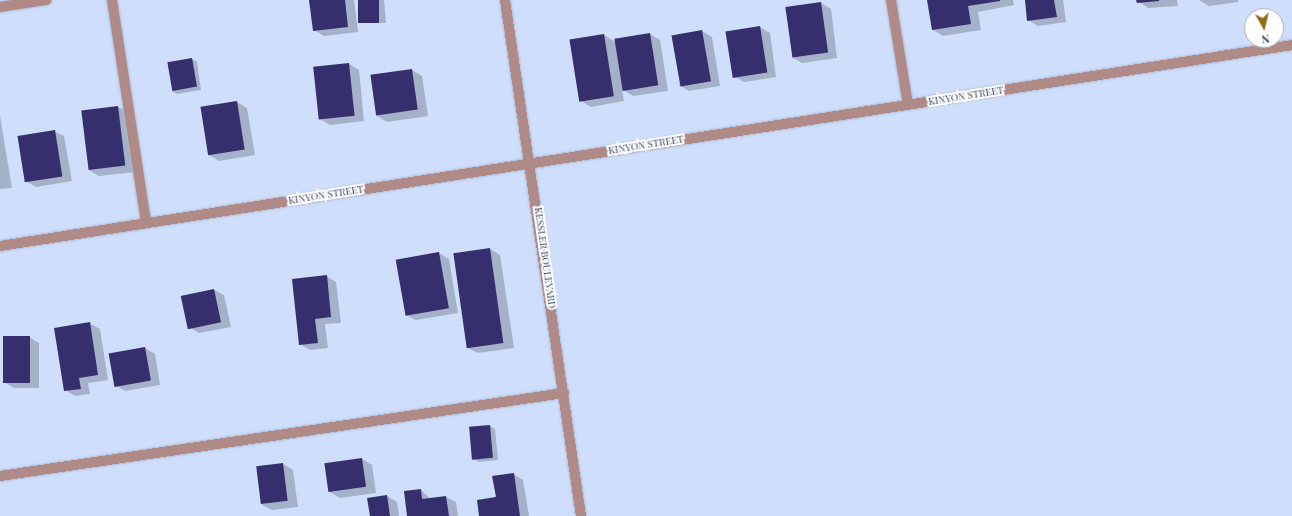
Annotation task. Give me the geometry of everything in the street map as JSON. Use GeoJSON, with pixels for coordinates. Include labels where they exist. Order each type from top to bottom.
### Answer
{"type":"FeatureCollection","features":[{"type":"Feature","properties":{"kind":"street"},"geometry":{"type":"LineString","coordinates":[[0,7],[46,0]]}},
{"type":"Feature","properties":{"kind":"street"},"geometry":{"type":"LineString","coordinates":[[112,0],[146,223]]}},
{"type":"Feature","properties":{"kind":"street","name":"KESSLER BOULEVARD"},"geometry":{"type":"LineString","coordinates":[[505,0],[531,163],[581,516]]}},
{"type":"Feature","properties":{"kind":"street"},"geometry":{"type":"LineString","coordinates":[[890,0],[908,105]]}},
{"type":"Feature","properties":{"kind":"street","name":"KINYON STREET"},"geometry":{"type":"LineString","coordinates":[[0,246],[1292,45]]}},
{"type":"Feature","properties":{"kind":"street"},"geometry":{"type":"LineString","coordinates":[[0,476],[564,393]]}},
{"type":"Feature","properties":{"kind":"building"},"geometry":{"type":"Polygon","coordinates":[[[309,0],[345,0],[348,27],[313,31],[309,0]]]}},
{"type":"Feature","properties":{"kind":"building"},"geometry":{"type":"Polygon","coordinates":[[[358,0],[379,0],[379,23],[358,23],[358,0]]]}},
{"type":"Feature","properties":{"kind":"building"},"geometry":{"type":"Polygon","coordinates":[[[927,0],[1000,1],[968,6],[971,24],[932,30],[927,0]]]}},
{"type":"Feature","properties":{"kind":"building"},"geometry":{"type":"Polygon","coordinates":[[[1025,0],[1054,0],[1057,17],[1027,21],[1025,0]]]}},
{"type":"Feature","properties":{"kind":"building"},"geometry":{"type":"Polygon","coordinates":[[[1136,0],[1159,0],[1159,1],[1137,3],[1136,0]]]}},
{"type":"Feature","properties":{"kind":"building"},"geometry":{"type":"Polygon","coordinates":[[[821,2],[828,53],[792,58],[785,7],[821,2]]]}},
{"type":"Feature","properties":{"kind":"building"},"geometry":{"type":"Polygon","coordinates":[[[760,26],[767,72],[733,78],[725,31],[760,26]]]}},
{"type":"Feature","properties":{"kind":"building"},"geometry":{"type":"Polygon","coordinates":[[[702,30],[711,81],[681,87],[671,35],[702,30]]]}},
{"type":"Feature","properties":{"kind":"building"},"geometry":{"type":"Polygon","coordinates":[[[650,33],[658,85],[623,91],[614,39],[650,33]]]}},
{"type":"Feature","properties":{"kind":"building"},"geometry":{"type":"Polygon","coordinates":[[[604,34],[614,96],[579,102],[569,39],[604,34]]]}},
{"type":"Feature","properties":{"kind":"building"},"geometry":{"type":"Polygon","coordinates":[[[192,58],[197,87],[172,91],[167,62],[192,58]]]}},
{"type":"Feature","properties":{"kind":"building"},"geometry":{"type":"Polygon","coordinates":[[[349,63],[355,116],[319,119],[313,67],[349,63]]]}},
{"type":"Feature","properties":{"kind":"building"},"geometry":{"type":"Polygon","coordinates":[[[412,69],[418,110],[376,115],[370,75],[412,69]]]}},
{"type":"Feature","properties":{"kind":"building"},"geometry":{"type":"Polygon","coordinates":[[[237,101],[245,149],[208,155],[200,107],[237,101]]]}},
{"type":"Feature","properties":{"kind":"building"},"geometry":{"type":"Polygon","coordinates":[[[118,106],[125,166],[89,170],[81,111],[118,106]]]}},
{"type":"Feature","properties":{"kind":"building"},"geometry":{"type":"Polygon","coordinates":[[[55,130],[62,176],[25,182],[17,136],[55,130]]]}},
{"type":"Feature","properties":{"kind":"building"},"geometry":{"type":"Polygon","coordinates":[[[490,248],[503,343],[467,348],[453,253],[490,248]]]}},
{"type":"Feature","properties":{"kind":"building"},"geometry":{"type":"Polygon","coordinates":[[[439,252],[449,308],[406,316],[396,260],[439,252]]]}},
{"type":"Feature","properties":{"kind":"building"},"geometry":{"type":"Polygon","coordinates":[[[327,275],[331,317],[315,319],[318,343],[299,345],[292,279],[327,275]]]}},
{"type":"Feature","properties":{"kind":"building"},"geometry":{"type":"Polygon","coordinates":[[[214,289],[221,322],[188,329],[181,296],[214,289]]]}},
{"type":"Feature","properties":{"kind":"building"},"geometry":{"type":"Polygon","coordinates":[[[90,322],[98,375],[79,378],[81,389],[64,391],[54,328],[90,322]]]}},
{"type":"Feature","properties":{"kind":"building"},"geometry":{"type":"Polygon","coordinates":[[[3,336],[30,336],[30,383],[3,383],[3,336]]]}},
{"type":"Feature","properties":{"kind":"building"},"geometry":{"type":"Polygon","coordinates":[[[145,347],[151,380],[114,387],[109,353],[145,347]]]}},
{"type":"Feature","properties":{"kind":"building"},"geometry":{"type":"Polygon","coordinates":[[[490,425],[493,458],[472,460],[469,427],[490,425]]]}},
{"type":"Feature","properties":{"kind":"building"},"geometry":{"type":"Polygon","coordinates":[[[362,458],[366,487],[328,492],[324,463],[362,458]]]}},
{"type":"Feature","properties":{"kind":"building"},"geometry":{"type":"Polygon","coordinates":[[[283,463],[288,501],[261,504],[256,466],[283,463]]]}},
{"type":"Feature","properties":{"kind":"building"},"geometry":{"type":"Polygon","coordinates":[[[514,473],[520,516],[479,516],[477,500],[496,497],[492,476],[514,473]]]}},
{"type":"Feature","properties":{"kind":"building"},"geometry":{"type":"Polygon","coordinates":[[[421,489],[422,499],[446,496],[449,516],[407,516],[404,491],[421,489]]]}},
{"type":"Feature","properties":{"kind":"building"},"geometry":{"type":"Polygon","coordinates":[[[387,495],[390,516],[370,516],[367,498],[387,495]]]}}]}
